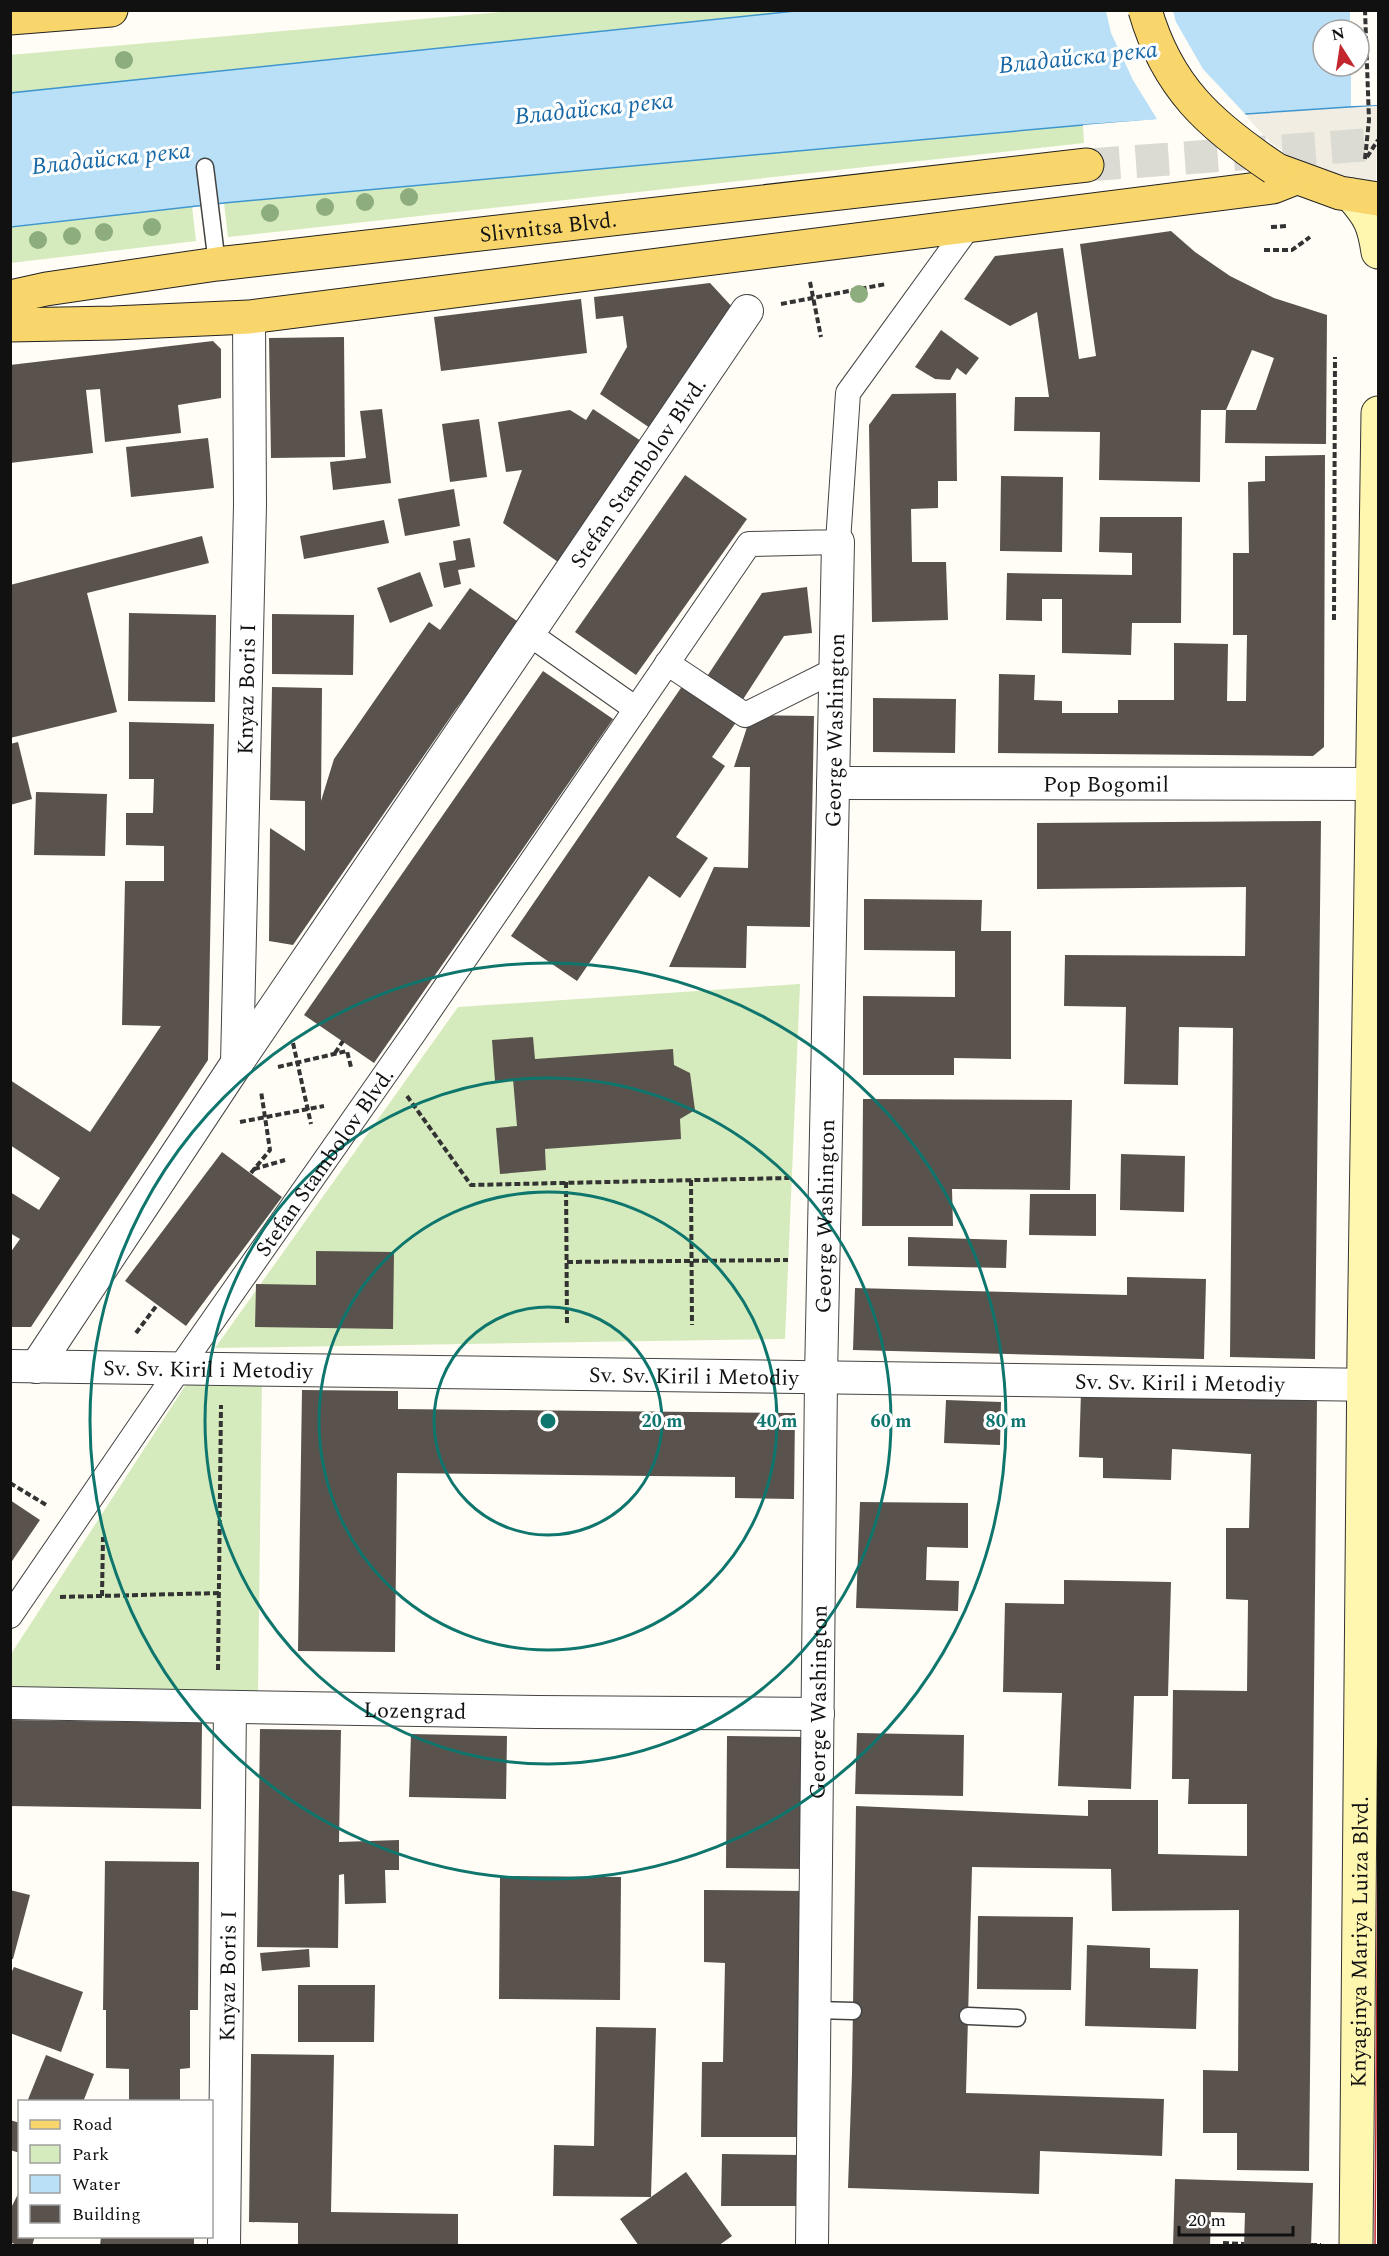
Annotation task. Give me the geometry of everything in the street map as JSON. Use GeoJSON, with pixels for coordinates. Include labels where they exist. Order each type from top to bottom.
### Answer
{"type":"FeatureCollection","features":[{"type":"Feature","properties":{"kind":"main road"},"geometry":{"type":"LineString","coordinates":[[10,18],[111,10]]}},
{"type":"Feature","properties":{"kind":"main road"},"geometry":{"type":"LineString","coordinates":[[1145,10],[1152,34],[1181,88],[1204,115],[1233,141],[1285,173],[1365,197],[1365,210],[1374,228],[1378,252]]}},
{"type":"Feature","properties":{"kind":"main road","name":"Slivnitsa Blvd."},"geometry":{"type":"LineString","coordinates":[[10,297],[46,289],[217,264],[1087,165]]}},
{"type":"Feature","properties":{"kind":"main road"},"geometry":{"type":"LineString","coordinates":[[10,325],[113,323],[249,316],[1273,187],[1285,173]]}},
{"type":"Feature","properties":{"kind":"main road","name":"Knyaginya Mariya Luiza Blvd."},"geometry":{"type":"LineString","coordinates":[[1356,2246],[1369,1911],[1378,413]]}},
{"type":"Feature","properties":{"kind":"street","name":"George Washington"},"geometry":{"type":"LineString","coordinates":[[812,2246],[821,1378],[837,542],[848,393],[969,226]]}},
{"type":"Feature","properties":{"kind":"street","name":"Stefan Stambolov Blvd."},"geometry":{"type":"LineString","coordinates":[[23,1367],[192,1131],[250,1058],[283,996],[747,311]]}},
{"type":"Feature","properties":{"kind":"street","name":"Knyaz Boris I"},"geometry":{"type":"LineString","coordinates":[[249,316],[250,1058]]}},
{"type":"Feature","properties":{"kind":"street","name":"Stefan Stambolov Blvd."},"geometry":{"type":"LineString","coordinates":[[16,1607],[320,1167],[360,1104],[388,1070],[749,544],[837,542]]}},
{"type":"Feature","properties":{"kind":"street"},"geometry":{"type":"LineString","coordinates":[[528,633],[636,709]]}},
{"type":"Feature","properties":{"kind":"street"},"geometry":{"type":"LineString","coordinates":[[667,663],[745,715],[835,670]]}},
{"type":"Feature","properties":{"kind":"street","name":"Pop Bogomil"},"geometry":{"type":"LineString","coordinates":[[833,783],[1376,784]]}},
{"type":"Feature","properties":{"kind":"street","name":"Sv. Sv. Kiril i Metodiy"},"geometry":{"type":"LineString","coordinates":[[23,1367],[1371,1385]]}},
{"type":"Feature","properties":{"kind":"street","name":"Lozengrad"},"geometry":{"type":"LineString","coordinates":[[10,1703],[818,1714]]}},
{"type":"Feature","properties":{"kind":"street","name":"Knyaz Boris I"},"geometry":{"type":"LineString","coordinates":[[224,1707],[224,2246]]}},
{"type":"Feature","properties":{"kind":"lane"},"geometry":{"type":"LineString","coordinates":[[205,167],[217,264]]}},
{"type":"Feature","properties":{"kind":"lane"},"geometry":{"type":"LineString","coordinates":[[815,2010],[853,2011]]}},
{"type":"Feature","properties":{"kind":"lane"},"geometry":{"type":"LineString","coordinates":[[968,2016],[1017,2018]]}},
{"type":"Feature","properties":{"kind":"path"},"geometry":{"type":"LineString","coordinates":[[1365,10],[1370,120],[1365,159],[1378,140]]}},
{"type":"Feature","properties":{"kind":"path"},"geometry":{"type":"LineString","coordinates":[[1264,250],[1292,250],[1310,237]]}},
{"type":"Feature","properties":{"kind":"path"},"geometry":{"type":"LineString","coordinates":[[747,311],[934,275]]}},
{"type":"Feature","properties":{"kind":"path"},"geometry":{"type":"LineString","coordinates":[[809,280],[821,337]]}},
{"type":"Feature","properties":{"kind":"path"},"geometry":{"type":"LineString","coordinates":[[1334,620],[1335,357]]}},
{"type":"Feature","properties":{"kind":"path"},"geometry":{"type":"LineString","coordinates":[[283,996],[320,1167]]}},
{"type":"Feature","properties":{"kind":"path"},"geometry":{"type":"LineString","coordinates":[[335,1054],[343,1041]]}},
{"type":"Feature","properties":{"kind":"path"},"geometry":{"type":"LineString","coordinates":[[192,1131],[265,1117],[308,1109],[360,1104],[347,1051],[297,1062],[250,1058],[265,1117],[270,1150],[250,1173]]}},
{"type":"Feature","properties":{"kind":"path"},"geometry":{"type":"LineString","coordinates":[[388,1070],[471,1185],[796,1178]]}},
{"type":"Feature","properties":{"kind":"path"},"geometry":{"type":"LineString","coordinates":[[691,1180],[692,1325]]}},
{"type":"Feature","properties":{"kind":"path"},"geometry":{"type":"LineString","coordinates":[[566,1182],[567,1323]]}},
{"type":"Feature","properties":{"kind":"path"},"geometry":{"type":"LineString","coordinates":[[567,1262],[791,1260]]}},
{"type":"Feature","properties":{"kind":"path"},"geometry":{"type":"LineString","coordinates":[[221,1370],[219,1593],[224,1707]]}},
{"type":"Feature","properties":{"kind":"path"},"geometry":{"type":"LineString","coordinates":[[10,1483],[75,1522]]}},
{"type":"Feature","properties":{"kind":"path"},"geometry":{"type":"LineString","coordinates":[[16,1607],[219,1593]]}},
{"type":"Feature","properties":{"kind":"path"},"geometry":{"type":"LineString","coordinates":[[1224,2243],[1244,2244]]}},
{"type":"Feature","properties":{"kind":"green space"},"geometry":{"type":"Polygon","coordinates":[[[512,11],[795,11],[11,93],[10,55],[512,11]]]}},
{"type":"Feature","properties":{"kind":"green space"},"geometry":{"type":"Polygon","coordinates":[[[1083,125],[1084,143],[228,237],[224,203],[1083,125]]]}},
{"type":"Feature","properties":{"kind":"green space"},"geometry":{"type":"Polygon","coordinates":[[[192,206],[196,241],[11,263],[10,227],[192,206]]]}},
{"type":"Feature","properties":{"kind":"green space"},"geometry":{"type":"Polygon","coordinates":[[[800,984],[785,1339],[215,1348],[458,1007],[800,984]]]}},
{"type":"Feature","properties":{"kind":"green space"},"geometry":{"type":"Polygon","coordinates":[[[262,1378],[258,1692],[11,1687],[11,1654],[187,1383],[262,1378]]]}},
{"type":"Feature","properties":{"kind":"shaded area"},"geometry":{"type":"Polygon","coordinates":[[[1377,11],[1376,183],[1315,170],[1272,144],[1245,115],[1351,106],[1357,78],[1371,78],[1370,18],[1377,11]]]}},
{"type":"Feature","properties":{"kind":"water","name":"Владайска река"},"geometry":{"type":"Polygon","coordinates":[[[795,11],[1378,11],[1378,105],[1083,125],[224,203],[11,227],[10,93],[795,11]]]}},
{"type":"Feature","properties":{"kind":"pier"},"geometry":{"type":"Polygon","coordinates":[[[1106,11],[1173,11],[1176,22],[1203,69],[1248,117],[1083,128],[1083,125],[1157,119],[1133,80],[1111,33],[1106,11]]]}},
{"type":"Feature","properties":{"kind":"pier"},"geometry":{"type":"Polygon","coordinates":[[[1350,11],[1378,11],[1378,105],[1351,106],[1351,78],[1371,78],[1371,18],[1350,18],[1350,11]]]}},
{"type":"Feature","properties":{"kind":"building"},"geometry":{"type":"Polygon","coordinates":[[[1171,231],[1195,252],[1230,276],[1274,298],[1327,315],[1326,444],[1225,443],[1226,410],[1201,410],[1200,482],[1099,480],[1100,432],[1014,431],[1015,397],[1049,397],[1037,312],[1010,326],[964,299],[995,256],[1063,248],[1079,359],[1096,356],[1080,244],[1171,231]],[[1252,350],[1226,410],[1256,410],[1274,358],[1252,350]]]}},
{"type":"Feature","properties":{"kind":"building"},"geometry":{"type":"Polygon","coordinates":[[[710,283],[735,310],[650,428],[600,394],[627,347],[623,316],[596,319],[594,297],[710,283]]]}},
{"type":"Feature","properties":{"kind":"building"},"geometry":{"type":"Polygon","coordinates":[[[581,299],[587,353],[441,371],[434,317],[581,299]]]}},
{"type":"Feature","properties":{"kind":"building"},"geometry":{"type":"Polygon","coordinates":[[[941,330],[979,358],[966,375],[957,368],[950,380],[935,379],[915,367],[941,330]]]}},
{"type":"Feature","properties":{"kind":"building"},"geometry":{"type":"Polygon","coordinates":[[[344,337],[345,457],[271,458],[269,338],[344,337]]]}},
{"type":"Feature","properties":{"kind":"building"},"geometry":{"type":"Polygon","coordinates":[[[213,341],[221,349],[221,398],[178,405],[181,433],[105,442],[100,389],[86,390],[93,453],[10,463],[10,365],[213,341]]]}},
{"type":"Feature","properties":{"kind":"building"},"geometry":{"type":"Polygon","coordinates":[[[956,393],[957,481],[938,481],[938,508],[911,509],[912,562],[946,562],[948,620],[872,622],[869,425],[892,394],[956,393]]]}},
{"type":"Feature","properties":{"kind":"building"},"geometry":{"type":"Polygon","coordinates":[[[382,409],[391,483],[333,490],[330,462],[366,458],[360,411],[382,409]]]}},
{"type":"Feature","properties":{"kind":"building"},"geometry":{"type":"Polygon","coordinates":[[[593,409],[641,441],[558,562],[503,523],[522,470],[506,472],[498,422],[570,410],[586,420],[593,409]]]}},
{"type":"Feature","properties":{"kind":"building"},"geometry":{"type":"Polygon","coordinates":[[[479,419],[487,477],[450,482],[442,424],[479,419]]]}},
{"type":"Feature","properties":{"kind":"building"},"geometry":{"type":"Polygon","coordinates":[[[208,438],[214,488],[131,497],[126,447],[208,438]]]}},
{"type":"Feature","properties":{"kind":"building"},"geometry":{"type":"Polygon","coordinates":[[[1325,455],[1324,747],[1313,756],[998,753],[999,674],[1035,675],[1034,700],[1062,701],[1062,713],[1118,713],[1118,700],[1174,700],[1174,643],[1228,644],[1227,701],[1246,701],[1247,635],[1233,635],[1233,553],[1249,553],[1248,482],[1265,481],[1265,456],[1325,455]]]}},
{"type":"Feature","properties":{"kind":"building"},"geometry":{"type":"Polygon","coordinates":[[[685,475],[747,519],[636,675],[575,632],[685,475]]]}},
{"type":"Feature","properties":{"kind":"building"},"geometry":{"type":"Polygon","coordinates":[[[1001,476],[1063,477],[1062,552],[1000,551],[1001,476]]]}},
{"type":"Feature","properties":{"kind":"building"},"geometry":{"type":"Polygon","coordinates":[[[454,489],[460,526],[405,536],[398,499],[454,489]]]}},
{"type":"Feature","properties":{"kind":"building"},"geometry":{"type":"Polygon","coordinates":[[[1100,517],[1182,517],[1181,623],[1132,623],[1131,655],[1062,653],[1062,599],[1042,599],[1042,621],[1006,620],[1007,573],[1132,575],[1132,553],[1099,552],[1100,517]]]}},
{"type":"Feature","properties":{"kind":"building"},"geometry":{"type":"Polygon","coordinates":[[[384,520],[389,543],[304,559],[300,536],[384,520]]]}},
{"type":"Feature","properties":{"kind":"building"},"geometry":{"type":"Polygon","coordinates":[[[202,536],[209,563],[87,593],[117,712],[10,738],[10,585],[202,536]]]}},
{"type":"Feature","properties":{"kind":"building"},"geometry":{"type":"Polygon","coordinates":[[[470,538],[475,567],[458,570],[461,584],[444,588],[439,563],[456,560],[453,541],[470,538]]]}},
{"type":"Feature","properties":{"kind":"building"},"geometry":{"type":"Polygon","coordinates":[[[420,572],[433,606],[390,623],[377,588],[420,572]]]}},
{"type":"Feature","properties":{"kind":"building"},"geometry":{"type":"Polygon","coordinates":[[[807,587],[812,633],[784,636],[740,704],[704,681],[762,593],[807,587]]]}},
{"type":"Feature","properties":{"kind":"building"},"geometry":{"type":"Polygon","coordinates":[[[470,588],[517,621],[489,666],[456,709],[293,945],[269,941],[270,828],[305,851],[305,801],[270,800],[272,687],[322,688],[321,801],[334,759],[429,622],[440,630],[470,588]]]}},
{"type":"Feature","properties":{"kind":"building"},"geometry":{"type":"Polygon","coordinates":[[[129,613],[216,615],[215,702],[128,701],[129,613]]]}},
{"type":"Feature","properties":{"kind":"building"},"geometry":{"type":"Polygon","coordinates":[[[272,614],[354,615],[353,675],[272,674],[272,614]]]}},
{"type":"Feature","properties":{"kind":"building"},"geometry":{"type":"Polygon","coordinates":[[[543,671],[613,719],[374,1063],[304,1015],[543,671]]]}},
{"type":"Feature","properties":{"kind":"building"},"geometry":{"type":"Polygon","coordinates":[[[685,682],[739,718],[712,757],[725,766],[676,837],[708,858],[680,898],[649,876],[577,981],[511,936],[685,682]]]}},
{"type":"Feature","properties":{"kind":"building"},"geometry":{"type":"Polygon","coordinates":[[[873,698],[956,699],[955,753],[873,752],[873,698]]]}},
{"type":"Feature","properties":{"kind":"building"},"geometry":{"type":"Polygon","coordinates":[[[751,715],[814,716],[810,927],[747,926],[746,968],[669,967],[714,867],[748,868],[750,767],[734,767],[751,715]]]}},
{"type":"Feature","properties":{"kind":"building"},"geometry":{"type":"Polygon","coordinates":[[[129,722],[214,724],[208,1060],[31,1327],[10,1327],[10,1253],[20,1239],[10,1233],[10,1192],[39,1210],[60,1178],[10,1145],[10,1080],[90,1132],[161,1026],[122,1025],[125,881],[164,881],[164,846],[126,845],[126,813],[153,813],[154,779],[129,779],[129,722]]]}},
{"type":"Feature","properties":{"kind":"building"},"geometry":{"type":"Polygon","coordinates":[[[18,742],[32,799],[10,805],[10,744],[18,742]]]}},
{"type":"Feature","properties":{"kind":"building"},"geometry":{"type":"Polygon","coordinates":[[[36,792],[107,794],[105,856],[34,855],[36,792]]]}},
{"type":"Feature","properties":{"kind":"building"},"geometry":{"type":"Polygon","coordinates":[[[1321,821],[1315,1359],[1230,1357],[1233,1028],[1179,1027],[1178,1085],[1124,1084],[1126,1007],[1064,1006],[1065,955],[1245,956],[1246,887],[1037,889],[1037,823],[1321,821]]]}},
{"type":"Feature","properties":{"kind":"building"},"geometry":{"type":"Polygon","coordinates":[[[864,899],[982,900],[981,931],[1011,931],[1011,1059],[954,1058],[954,1075],[863,1075],[863,996],[955,997],[955,951],[864,950],[864,899]]]}},
{"type":"Feature","properties":{"kind":"building"},"geometry":{"type":"Polygon","coordinates":[[[533,1037],[535,1059],[673,1049],[674,1065],[690,1073],[695,1110],[680,1119],[681,1139],[545,1149],[546,1170],[500,1174],[496,1128],[517,1126],[513,1079],[495,1081],[492,1040],[533,1037]]]}},
{"type":"Feature","properties":{"kind":"building"},"geometry":{"type":"Polygon","coordinates":[[[863,1099],[1072,1100],[1070,1190],[952,1189],[953,1226],[862,1226],[863,1099]]]}},
{"type":"Feature","properties":{"kind":"building"},"geometry":{"type":"Polygon","coordinates":[[[222,1152],[282,1197],[186,1326],[125,1281],[222,1152]]]}},
{"type":"Feature","properties":{"kind":"building"},"geometry":{"type":"Polygon","coordinates":[[[1121,1154],[1185,1156],[1184,1212],[1120,1210],[1121,1154]]]}},
{"type":"Feature","properties":{"kind":"building"},"geometry":{"type":"Polygon","coordinates":[[[1030,1194],[1096,1194],[1096,1236],[1029,1235],[1030,1194]]]}},
{"type":"Feature","properties":{"kind":"building"},"geometry":{"type":"Polygon","coordinates":[[[908,1237],[1007,1240],[1006,1268],[908,1266],[908,1237]]]}},
{"type":"Feature","properties":{"kind":"building"},"geometry":{"type":"Polygon","coordinates":[[[316,1251],[394,1252],[393,1329],[255,1327],[256,1284],[316,1285],[316,1251]]]}},
{"type":"Feature","properties":{"kind":"building"},"geometry":{"type":"Polygon","coordinates":[[[1127,1277],[1206,1279],[1204,1359],[853,1350],[855,1288],[1127,1295],[1127,1277]]]}},
{"type":"Feature","properties":{"kind":"building"},"geometry":{"type":"Polygon","coordinates":[[[302,1390],[398,1391],[398,1409],[795,1413],[794,1499],[735,1498],[735,1477],[397,1473],[395,1652],[298,1651],[302,1390]]]}},
{"type":"Feature","properties":{"kind":"building"},"geometry":{"type":"Polygon","coordinates":[[[1081,1391],[1317,1398],[1309,2171],[1237,2170],[1237,2133],[1203,2133],[1203,2070],[1238,2071],[1239,1910],[1112,1911],[1111,1869],[972,1867],[966,2093],[1164,2099],[1162,2156],[1040,2151],[1039,2194],[848,2188],[856,1806],[1088,1816],[1088,1800],[1158,1800],[1158,1854],[1247,1856],[1247,1804],[1188,1804],[1189,1779],[1172,1779],[1173,1690],[1247,1691],[1248,1600],[1226,1599],[1226,1528],[1249,1528],[1251,1454],[1172,1449],[1171,1480],[1103,1478],[1103,1458],[1079,1457],[1081,1391]]]}},
{"type":"Feature","properties":{"kind":"building"},"geometry":{"type":"Polygon","coordinates":[[[946,1400],[1001,1402],[1000,1445],[944,1443],[946,1400]]]}},
{"type":"Feature","properties":{"kind":"building"},"geometry":{"type":"Polygon","coordinates":[[[10,1500],[40,1520],[10,1564],[10,1500]]]}},
{"type":"Feature","properties":{"kind":"building"},"geometry":{"type":"Polygon","coordinates":[[[860,1502],[968,1503],[968,1548],[927,1547],[926,1580],[959,1581],[958,1611],[856,1608],[860,1502]]]}},
{"type":"Feature","properties":{"kind":"building"},"geometry":{"type":"Polygon","coordinates":[[[1064,1580],[1171,1582],[1168,1696],[1134,1696],[1131,1789],[1058,1786],[1062,1693],[1003,1692],[1005,1603],[1064,1604],[1064,1580]]]}},
{"type":"Feature","properties":{"kind":"building"},"geometry":{"type":"Polygon","coordinates":[[[10,1720],[202,1723],[201,1809],[10,1806],[10,1720]]]}},
{"type":"Feature","properties":{"kind":"building"},"geometry":{"type":"Polygon","coordinates":[[[260,1729],[341,1730],[339,1842],[399,1840],[399,1870],[385,1870],[386,1903],[345,1904],[344,1874],[339,1875],[338,1948],[257,1947],[260,1729]]]}},
{"type":"Feature","properties":{"kind":"building"},"geometry":{"type":"Polygon","coordinates":[[[857,1733],[964,1735],[963,1796],[855,1794],[857,1733]]]}},
{"type":"Feature","properties":{"kind":"building"},"geometry":{"type":"Polygon","coordinates":[[[411,1734],[507,1736],[506,1799],[409,1797],[411,1734]]]}},
{"type":"Feature","properties":{"kind":"building"},"geometry":{"type":"Polygon","coordinates":[[[727,1736],[807,1737],[806,1869],[726,1868],[727,1736]]]}},
{"type":"Feature","properties":{"kind":"building"},"geometry":{"type":"Polygon","coordinates":[[[105,1861],[199,1862],[198,2010],[190,2010],[190,2068],[180,2069],[180,2100],[129,2100],[129,2069],[106,2068],[106,2010],[103,2010],[105,1861]]]}},
{"type":"Feature","properties":{"kind":"building"},"geometry":{"type":"Polygon","coordinates":[[[500,1876],[621,1877],[620,2000],[499,1999],[500,1876]]]}},
{"type":"Feature","properties":{"kind":"building"},"geometry":{"type":"Polygon","coordinates":[[[10,1890],[30,1895],[13,1959],[10,1959],[10,1890]]]}},
{"type":"Feature","properties":{"kind":"building"},"geometry":{"type":"Polygon","coordinates":[[[704,1890],[805,1891],[802,2137],[701,2137],[702,2062],[723,2062],[725,1963],[704,1962],[704,1890]]]}},
{"type":"Feature","properties":{"kind":"building"},"geometry":{"type":"Polygon","coordinates":[[[978,1916],[1073,1917],[1071,1990],[977,1989],[978,1916]]]}},
{"type":"Feature","properties":{"kind":"building"},"geometry":{"type":"Polygon","coordinates":[[[1087,1945],[1150,1948],[1150,1968],[1198,1969],[1196,2029],[1085,2026],[1087,1945]]]}},
{"type":"Feature","properties":{"kind":"building"},"geometry":{"type":"Polygon","coordinates":[[[309,1949],[310,1967],[262,1971],[260,1953],[309,1949]]]}},
{"type":"Feature","properties":{"kind":"building"},"geometry":{"type":"Polygon","coordinates":[[[14,1967],[83,1992],[61,2052],[10,2033],[10,1975],[14,1967]]]}},
{"type":"Feature","properties":{"kind":"building"},"geometry":{"type":"Polygon","coordinates":[[[298,1985],[375,1985],[374,2042],[298,2042],[298,1985]]]}},
{"type":"Feature","properties":{"kind":"building"},"geometry":{"type":"Polygon","coordinates":[[[596,2027],[656,2028],[651,2197],[553,2196],[554,2145],[594,2146],[596,2027]]]}},
{"type":"Feature","properties":{"kind":"building"},"geometry":{"type":"Polygon","coordinates":[[[251,2054],[334,2055],[331,2212],[458,2214],[458,2246],[298,2246],[298,2223],[249,2222],[251,2054]]]}},
{"type":"Feature","properties":{"kind":"building"},"geometry":{"type":"Polygon","coordinates":[[[46,2055],[94,2074],[84,2100],[28,2100],[46,2055]]]}},
{"type":"Feature","properties":{"kind":"building"},"geometry":{"type":"Polygon","coordinates":[[[10,2120],[18,2122],[18,2152],[10,2150],[10,2120]]]}},
{"type":"Feature","properties":{"kind":"building"},"geometry":{"type":"Polygon","coordinates":[[[722,2154],[802,2155],[801,2206],[721,2206],[722,2154]]]}},
{"type":"Feature","properties":{"kind":"building"},"geometry":{"type":"Polygon","coordinates":[[[686,2172],[732,2236],[718,2246],[639,2246],[620,2219],[686,2172]]]}},
{"type":"Feature","properties":{"kind":"building"},"geometry":{"type":"Polygon","coordinates":[[[1175,2179],[1313,2183],[1311,2246],[1244,2246],[1245,2213],[1211,2212],[1210,2246],[1173,2246],[1175,2179]]]}},
{"type":"Feature","properties":{"kind":"building"},"geometry":{"type":"Polygon","coordinates":[[[18,2194],[18,2238],[34,2238],[32,2246],[19,2246],[10,2242],[10,2210],[18,2194]]]}},
{"type":"Feature","properties":{"kind":"building"},"geometry":{"type":"Polygon","coordinates":[[[101,2238],[194,2238],[194,2246],[100,2246],[101,2238]]]}},
{"type":"Feature","properties":{"kind":"tunnel"},"geometry":{"type":"LineString","coordinates":[[1087,165],[1378,144]]}},
{"type":"Feature","properties":{"kind":"tram line"},"geometry":{"type":"LineString","coordinates":[[1375,2246],[1378,1830]]}}]}
